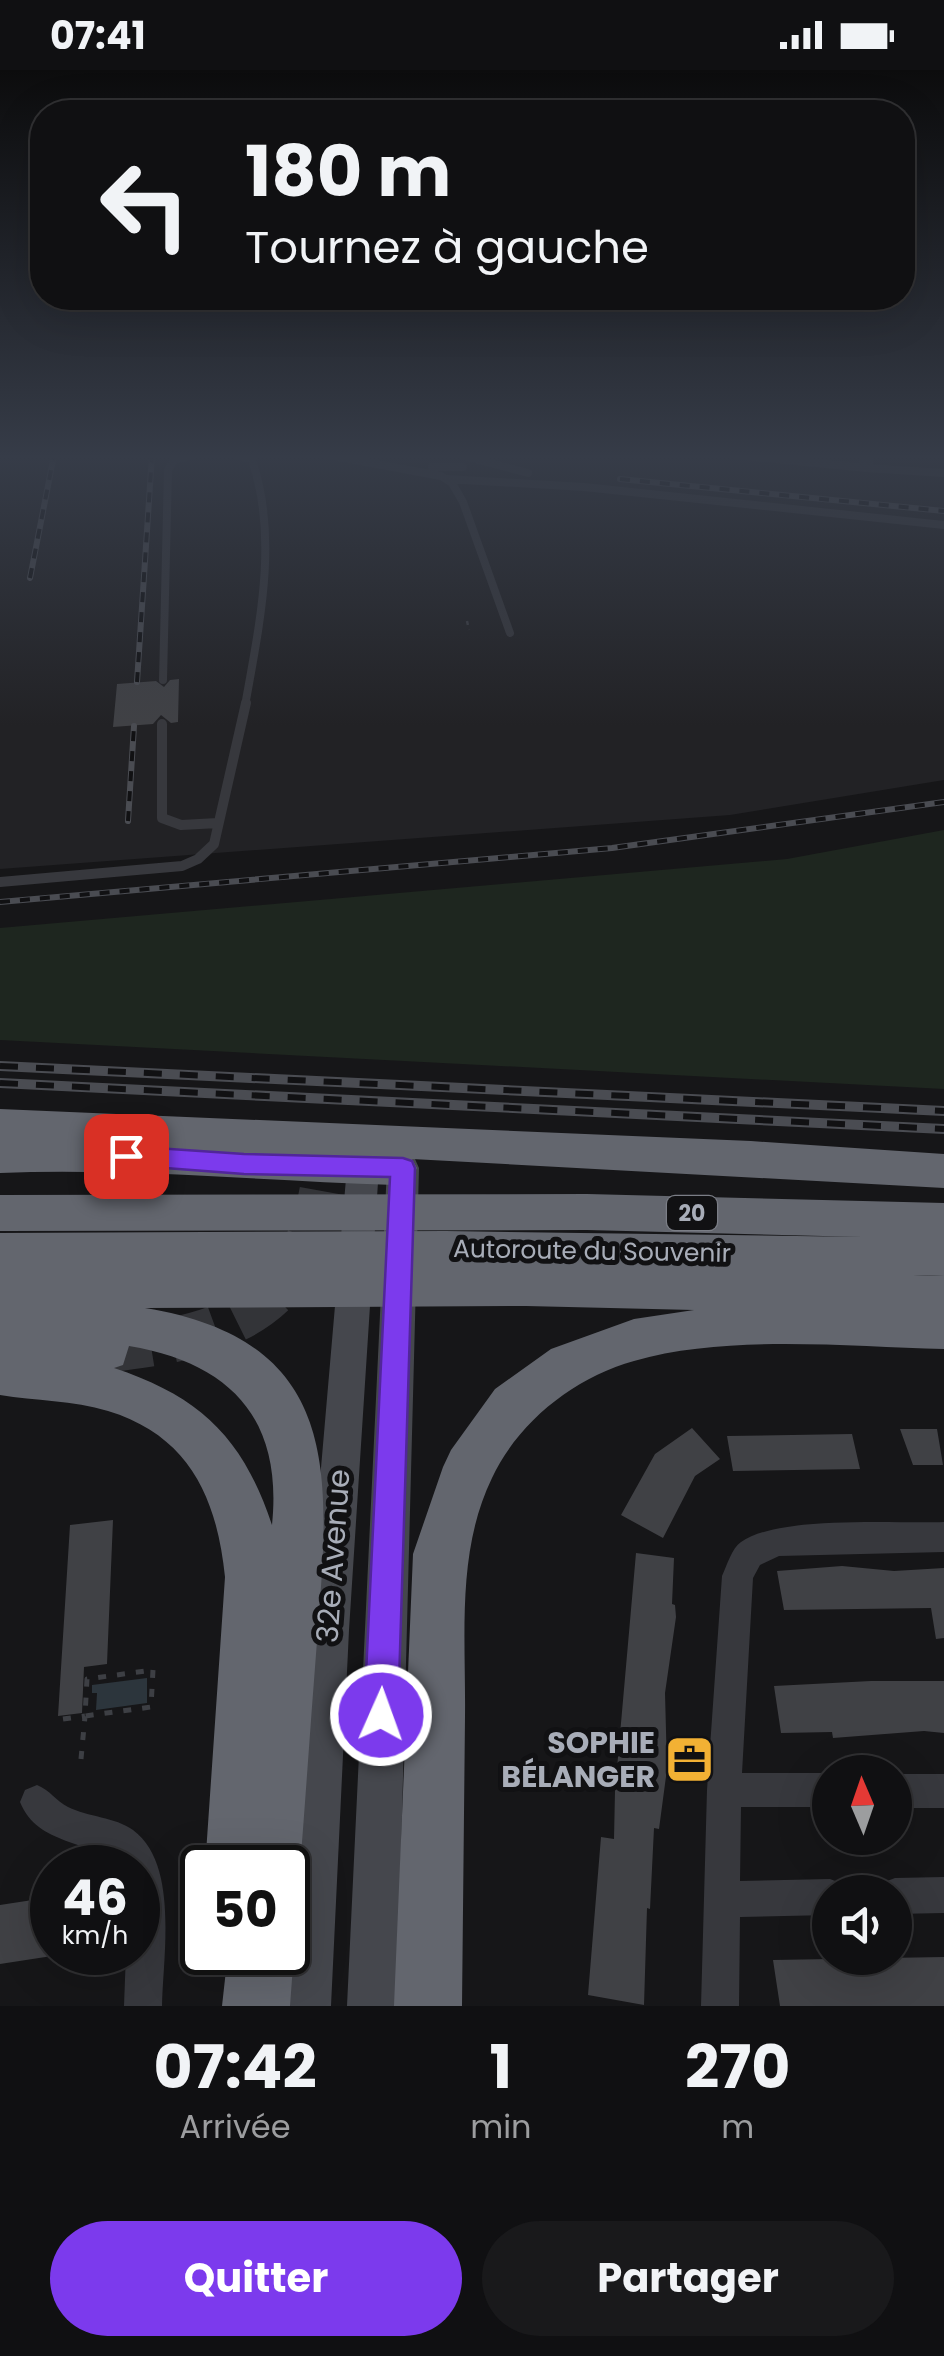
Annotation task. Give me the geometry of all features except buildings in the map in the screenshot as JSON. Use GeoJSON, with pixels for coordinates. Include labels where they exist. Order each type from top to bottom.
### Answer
{"type":"FeatureCollection","features":[{"type":"Feature","properties":{"kind":"highway"},"geometry":{"type":"LineString","coordinates":[[0,1125],[751,1158],[944,1172]]}},
{"type":"Feature","properties":{"kind":"highway"},"geometry":{"type":"LineString","coordinates":[[0,1156],[87,1153],[353,1173],[753,1180],[944,1172]]}},
{"type":"Feature","properties":{"kind":"highway"},"geometry":{"type":"LineString","coordinates":[[0,1178],[244,1164]]}},
{"type":"Feature","properties":{"kind":"highway","name":"Autoroute du Souvenir"},"geometry":{"type":"LineString","coordinates":[[0,1213],[278,1250]]}},
{"type":"Feature","properties":{"kind":"highway","name":"Autoroute du Souvenir"},"geometry":{"type":"LineString","coordinates":[[449,1249],[944,1221]]}},
{"type":"Feature","properties":{"kind":"highway"},"geometry":{"type":"LineString","coordinates":[[0,1290],[278,1250],[449,1249],[944,1296]]}},
{"type":"Feature","properties":{"kind":"highway","name":"Autoroute du Souvenir"},"geometry":{"type":"LineString","coordinates":[[0,1252],[449,1249],[944,1257]]}},
{"type":"Feature","properties":{"kind":"highway"},"geometry":{"type":"LineString","coordinates":[[0,1312],[145,1326],[193,1337],[246,1368],[269,1394],[288,1430],[299,1467],[300,1514],[270,1845]]}},
{"type":"Feature","properties":{"kind":"highway"},"geometry":{"type":"LineString","coordinates":[[428,2006],[440,1554],[458,1489],[499,1422],[530,1391],[562,1368],[606,1346],[650,1334],[720,1327],[944,1328]]}},
{"type":"Feature","properties":{"kind":"highway"},"geometry":{"type":"LineString","coordinates":[[0,1348],[106,1350]]}},
{"type":"Feature","properties":{"kind":"highway"},"geometry":{"type":"LineString","coordinates":[[0,1373],[92,1385],[145,1402],[192,1432],[234,1487],[247,1522],[256,1582],[238,1786],[237,1845]]}},
{"type":"Feature","properties":{"kind":"highway"},"geometry":{"type":"LineString","coordinates":[[236,2006],[237,1975]]}},
{"type":"Feature","properties":{"kind":"highway"},"geometry":{"type":"LineString","coordinates":[[256,2006],[259,1975]]}},
{"type":"Feature","properties":{"kind":"main road","name":"32e Avenue"},"geometry":{"type":"LineString","coordinates":[[306,2006],[353,1173]]}},
{"type":"Feature","properties":{"kind":"main road","name":"32e Avenue"},"geometry":{"type":"LineString","coordinates":[[353,1173],[372,2006]]}},
{"type":"Feature","properties":{"kind":"street"},"geometry":{"type":"LineString","coordinates":[[720,2006],[724,1790],[738,1576],[749,1554],[776,1541],[944,1537]]}},
{"type":"Feature","properties":{"kind":"street"},"geometry":{"type":"LineString","coordinates":[[724,1790],[812,1790]]}},
{"type":"Feature","properties":{"kind":"street"},"geometry":{"type":"LineString","coordinates":[[912,1791],[944,1791]]}},
{"type":"Feature","properties":{"kind":"street"},"geometry":{"type":"LineString","coordinates":[[37,1802],[55,1820],[119,1840],[139,1860],[146,1890],[143,2006]]}},
{"type":"Feature","properties":{"kind":"street"},"geometry":{"type":"LineString","coordinates":[[912,1895],[944,1894]]}},
{"type":"Feature","properties":{"kind":"street"},"geometry":{"type":"LineString","coordinates":[[724,1899],[812,1897]]}},
{"type":"Feature","properties":{"kind":"lane"},"geometry":{"type":"LineString","coordinates":[[163,680],[166,545]]}},
{"type":"Feature","properties":{"kind":"lane"},"geometry":{"type":"LineString","coordinates":[[0,882],[182,866],[211,849],[262,606],[263,545]]}},
{"type":"Feature","properties":{"kind":"lane"},"geometry":{"type":"LineString","coordinates":[[478,545],[510,633]]}},
{"type":"Feature","properties":{"kind":"lane"},"geometry":{"type":"LineString","coordinates":[[162,724],[162,818],[182,825],[218,823]]}},
{"type":"Feature","properties":{"kind":"path"},"geometry":{"type":"LineString","coordinates":[[467,621],[469,630]]}},
{"type":"Feature","properties":{"kind":"path"},"geometry":{"type":"LineString","coordinates":[[62,1719],[85,1717],[150,1707],[153,1670],[87,1678],[84,1698],[85,1717],[82,1759]]}},
{"type":"Feature","properties":{"kind":"shaded area"},"geometry":{"type":"Polygon","coordinates":[[[0,545],[944,545],[944,780],[730,815],[0,869],[0,545]]]}},
{"type":"Feature","properties":{"kind":"shaded area"},"geometry":{"type":"Polygon","coordinates":[[[944,830],[944,1089],[0,1040],[0,928],[787,859],[944,830]]]}},
{"type":"Feature","properties":{"kind":"shaded area"},"geometry":{"type":"Polygon","coordinates":[[[147,1678],[147,1703],[96,1710],[97,1693],[92,1693],[92,1685],[147,1678]]]}},
{"type":"Feature","properties":{"kind":"tunnel"},"geometry":{"type":"LineString","coordinates":[[106,1350],[147,1345],[219,1327],[274,1293],[295,1267],[311,1233],[322,1191]]}},
{"type":"Feature","properties":{"kind":"railway"},"geometry":{"type":"LineString","coordinates":[[30,578],[36,545]]}},
{"type":"Feature","properties":{"kind":"railway"},"geometry":{"type":"LineString","coordinates":[[137,682],[146,545]]}},
{"type":"Feature","properties":{"kind":"railway"},"geometry":{"type":"LineString","coordinates":[[128,821],[134,726]]}},
{"type":"Feature","properties":{"kind":"railway"},"geometry":{"type":"LineString","coordinates":[[0,902],[612,848],[944,802]]}},
{"type":"Feature","properties":{"kind":"railway"},"geometry":{"type":"LineString","coordinates":[[0,1066],[944,1111]]}},
{"type":"Feature","properties":{"kind":"railway"},"geometry":{"type":"LineString","coordinates":[[0,1083],[944,1129]]}},
{"type":"Feature","properties":{"kind":"place","name":"SOPHIE BÉLANGER"},"geometry":{"type":"Point","coordinates":[690,1759]}},
{"type":"Feature","properties":{"kind":"route"},"geometry":{"type":"LineString","coordinates":[[126,1156],[403,1168],[381,1715]]}}]}
